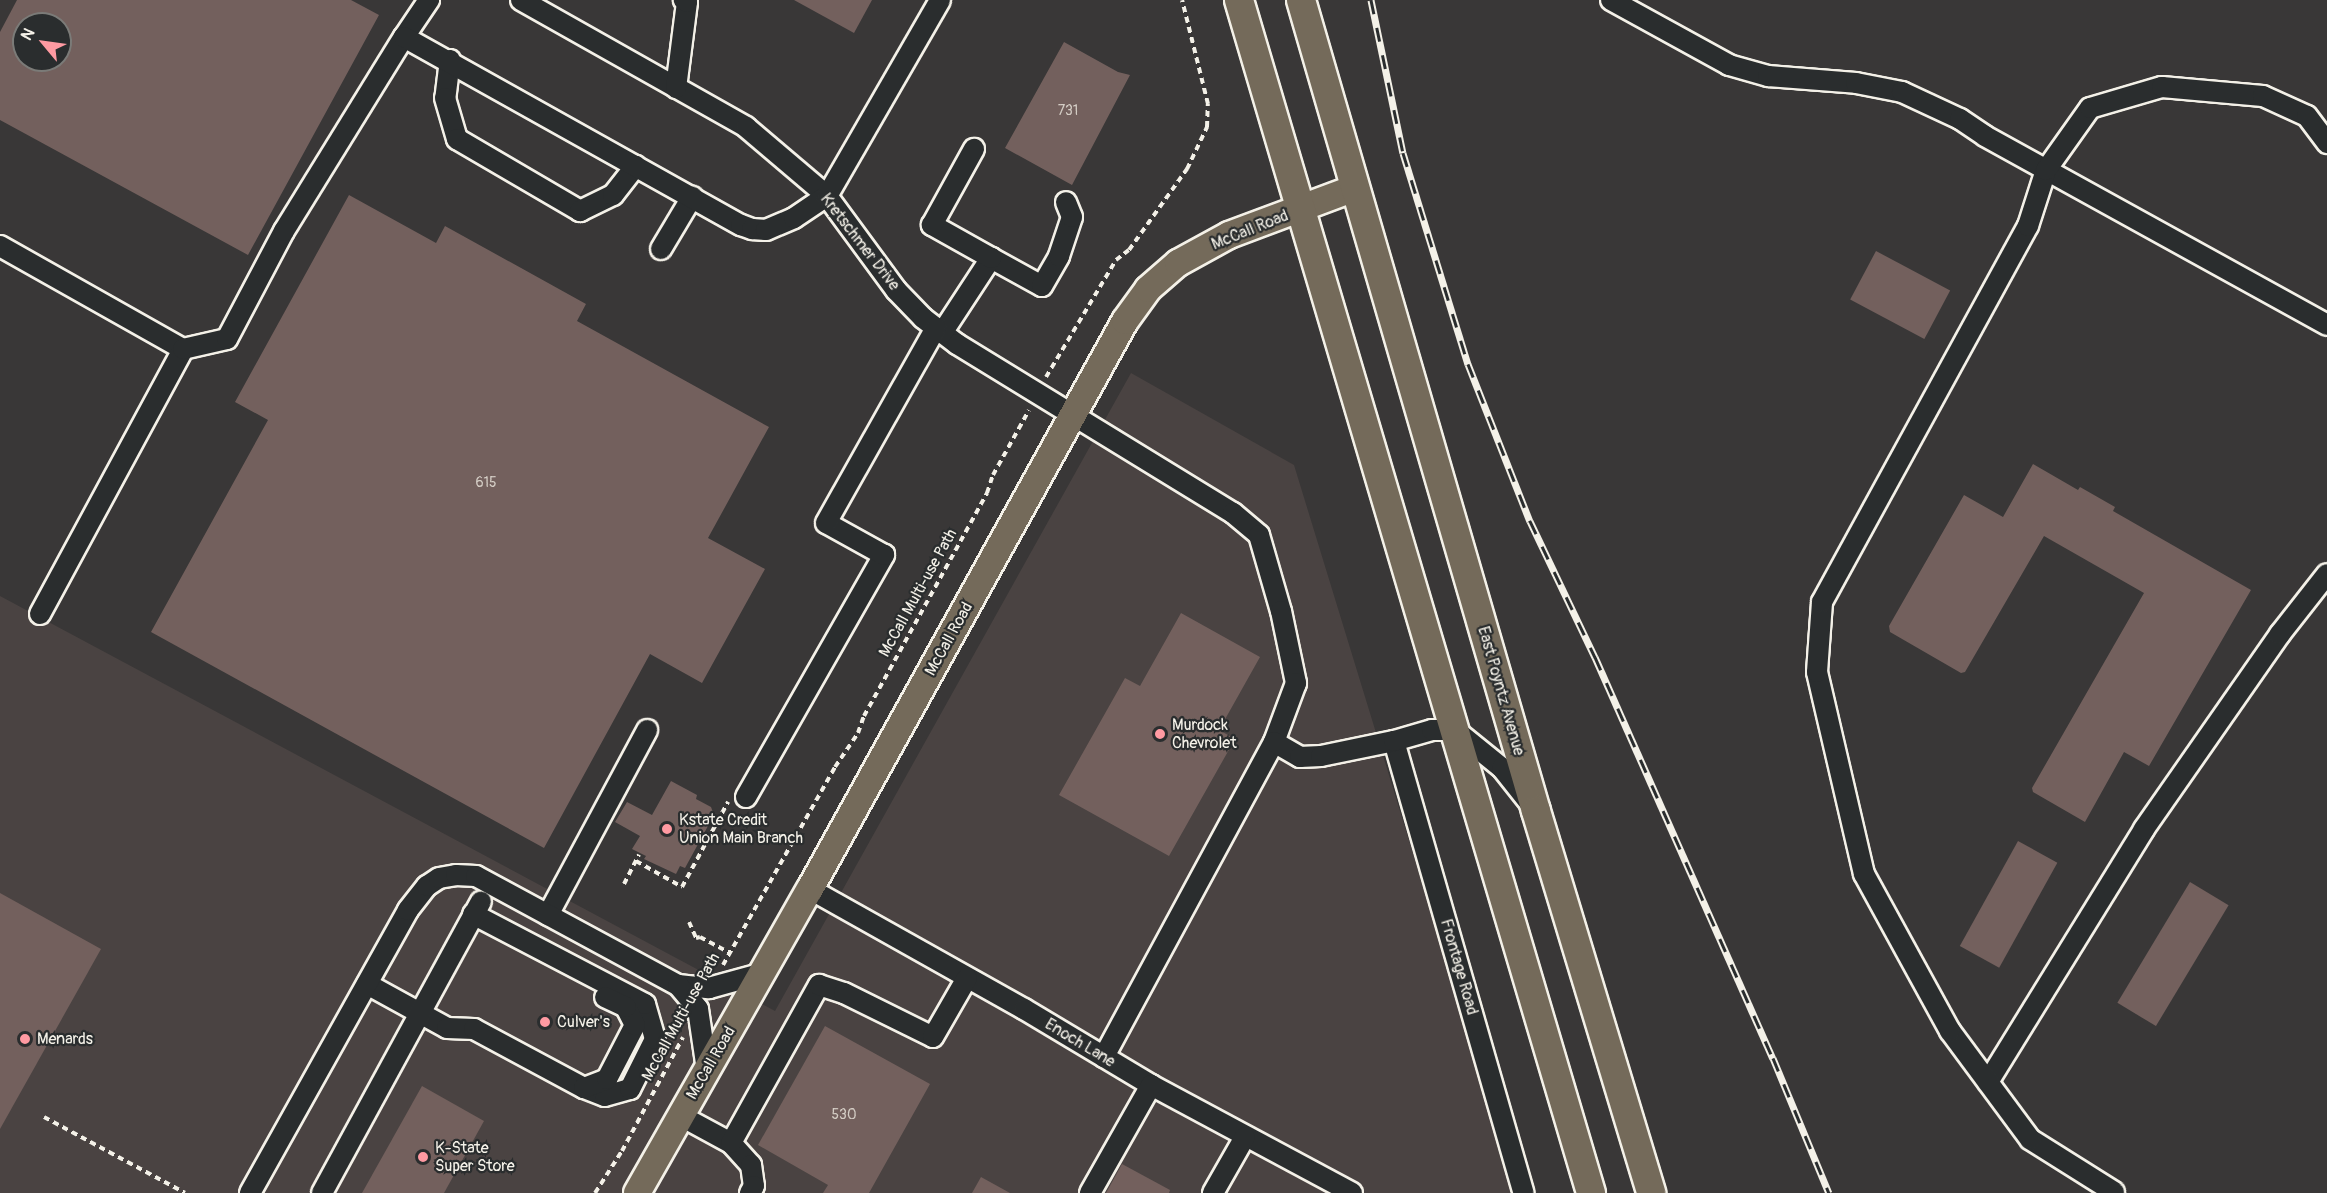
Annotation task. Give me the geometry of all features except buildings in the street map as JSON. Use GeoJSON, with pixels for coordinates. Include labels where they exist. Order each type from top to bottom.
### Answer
{"type":"FeatureCollection","features":[{"type":"Feature","properties":{"kind":"highway"},"geometry":{"type":"LineString","coordinates":[[1239,0],[1591,1193]]}},
{"type":"Feature","properties":{"kind":"highway","name":"East Poyntz Avenue"},"geometry":{"type":"LineString","coordinates":[[1301,0],[1536,811],[1651,1193]]}},
{"type":"Feature","properties":{"kind":"main road","name":"McCall Road"},"geometry":{"type":"LineString","coordinates":[[637,1193],[763,973],[1125,321],[1148,289],[1178,263],[1229,234],[1301,210],[1355,188]]}},
{"type":"Feature","properties":{"kind":"street"},"geometry":{"type":"LineString","coordinates":[[0,246],[183,349],[227,339],[284,231],[404,36],[429,0]]}},
{"type":"Feature","properties":{"kind":"street","name":"Kretschmer Drive"},"geometry":{"type":"LineString","coordinates":[[520,0],[542,5],[676,88],[746,127],[826,196],[896,290],[939,330],[1038,394],[1233,513],[1259,535],[1281,611],[1296,683],[1274,742],[1104,1057]]}},
{"type":"Feature","properties":{"kind":"street"},"geometry":{"type":"LineString","coordinates":[[676,88],[687,2],[684,0]]}},
{"type":"Feature","properties":{"kind":"street"},"geometry":{"type":"LineString","coordinates":[[404,36],[741,225],[766,230],[794,218],[826,196],[940,0]]}},
{"type":"Feature","properties":{"kind":"street"},"geometry":{"type":"LineString","coordinates":[[1611,0],[1729,65],[1768,76],[1856,83],[1902,92],[1960,119],[1985,136],[2327,325]]}},
{"type":"Feature","properties":{"kind":"street"},"geometry":{"type":"LineString","coordinates":[[450,60],[445,98],[457,139],[580,211],[613,195],[636,166]]}},
{"type":"Feature","properties":{"kind":"street"},"geometry":{"type":"LineString","coordinates":[[2114,1192],[2030,1139],[1950,1031],[1864,874],[1817,672],[1822,602],[2028,226],[2046,170],[2090,108],[2162,87],[2263,96],[2307,116],[2327,143]]}},
{"type":"Feature","properties":{"kind":"street"},"geometry":{"type":"LineString","coordinates":[[974,149],[932,225],[1042,286],[1059,256],[1072,217],[1066,202]]}},
{"type":"Feature","properties":{"kind":"street"},"geometry":{"type":"LineString","coordinates":[[662,249],[692,197]]}},
{"type":"Feature","properties":{"kind":"street"},"geometry":{"type":"LineString","coordinates":[[737,799],[884,555],[826,523],[939,330],[991,258]]}},
{"type":"Feature","properties":{"kind":"street"},"geometry":{"type":"LineString","coordinates":[[40,614],[183,349]]}},
{"type":"Feature","properties":{"kind":"street"},"geometry":{"type":"LineString","coordinates":[[1988,1082],[2144,829],[2280,634],[2327,574]]}},
{"type":"Feature","properties":{"kind":"street"},"geometry":{"type":"LineString","coordinates":[[1274,742],[1300,757],[1310,757],[1394,741],[1432,730],[1455,729],[1502,768],[1536,811]]}},
{"type":"Feature","properties":{"kind":"street"},"geometry":{"type":"LineString","coordinates":[[548,915],[647,730]]}},
{"type":"Feature","properties":{"kind":"street","name":"Frontage Road"},"geometry":{"type":"LineString","coordinates":[[1394,741],[1524,1193]]}},
{"type":"Feature","properties":{"kind":"street"},"geometry":{"type":"LineString","coordinates":[[250,1193],[416,898],[439,878],[456,875],[476,876],[678,985],[698,1009],[707,1070]]}},
{"type":"Feature","properties":{"kind":"street","name":"Enoch Lane"},"geometry":{"type":"LineString","coordinates":[[810,889],[1151,1085],[1352,1193]]}},
{"type":"Feature","properties":{"kind":"street"},"geometry":{"type":"LineString","coordinates":[[322,1193],[420,1013],[477,908],[507,933],[645,1004],[655,1039],[630,1089],[605,1096],[584,1088],[474,1029],[447,1028],[420,1013],[367,984]]}},
{"type":"Feature","properties":{"kind":"street"},"geometry":{"type":"LineString","coordinates":[[678,985],[709,988],[763,973]]}},
{"type":"Feature","properties":{"kind":"street"},"geometry":{"type":"LineString","coordinates":[[731,1143],[819,985],[844,993],[933,1037],[967,978]]}},
{"type":"Feature","properties":{"kind":"street"},"geometry":{"type":"LineString","coordinates":[[1090,1193],[1151,1085]]}},
{"type":"Feature","properties":{"kind":"street"},"geometry":{"type":"LineString","coordinates":[[681,1116],[731,1143],[751,1165],[754,1186],[750,1193]]}},
{"type":"Feature","properties":{"kind":"street"},"geometry":{"type":"LineString","coordinates":[[1213,1193],[1245,1137]]}},
{"type":"Feature","properties":{"kind":"path","name":"McCall Multi-use Path"},"geometry":{"type":"LineString","coordinates":[[709,988],[835,767],[858,734],[864,716],[987,493],[993,475],[1038,394],[1116,260],[1129,250],[1186,169],[1207,127],[1208,104],[1182,0]]}},
{"type":"Feature","properties":{"kind":"path"},"geometry":{"type":"LineString","coordinates":[[636,861],[682,887],[737,799]]}},
{"type":"Feature","properties":{"kind":"path"},"geometry":{"type":"LineString","coordinates":[[624,884],[639,855]]}},
{"type":"Feature","properties":{"kind":"path"},"geometry":{"type":"LineString","coordinates":[[688,921],[696,938],[700,937],[730,953]]}},
{"type":"Feature","properties":{"kind":"path","name":"McCall Multi-use Path"},"geometry":{"type":"LineString","coordinates":[[595,1193],[622,1151],[698,1009]]}},
{"type":"Feature","properties":{"kind":"path"},"geometry":{"type":"LineString","coordinates":[[44,1117],[184,1193]]}},
{"type":"Feature","properties":{"kind":"shaded area"},"geometry":{"type":"Polygon","coordinates":[[[1131,373],[1294,465],[1517,1193],[0,1193],[0,596],[775,1011],[1131,373]]]}},
{"type":"Feature","properties":{"kind":"railway"},"geometry":{"type":"LineString","coordinates":[[1371,0],[1403,153],[1468,364],[1530,521],[1595,657],[1773,1058],[1829,1193]]}},
{"type":"Feature","properties":{"kind":"place","name":"Murdock Chevrolet"},"geometry":{"type":"Point","coordinates":[1160,734]}},
{"type":"Feature","properties":{"kind":"place","name":"Kstate Credit Union Main Branch"},"geometry":{"type":"Point","coordinates":[667,829]}},
{"type":"Feature","properties":{"kind":"place","name":"Culver's"},"geometry":{"type":"Point","coordinates":[545,1022]}},
{"type":"Feature","properties":{"kind":"place","name":"Menards"},"geometry":{"type":"Point","coordinates":[25,1039]}},
{"type":"Feature","properties":{"kind":"place","name":"K-State Super Store"},"geometry":{"type":"Point","coordinates":[423,1157]}}]}
